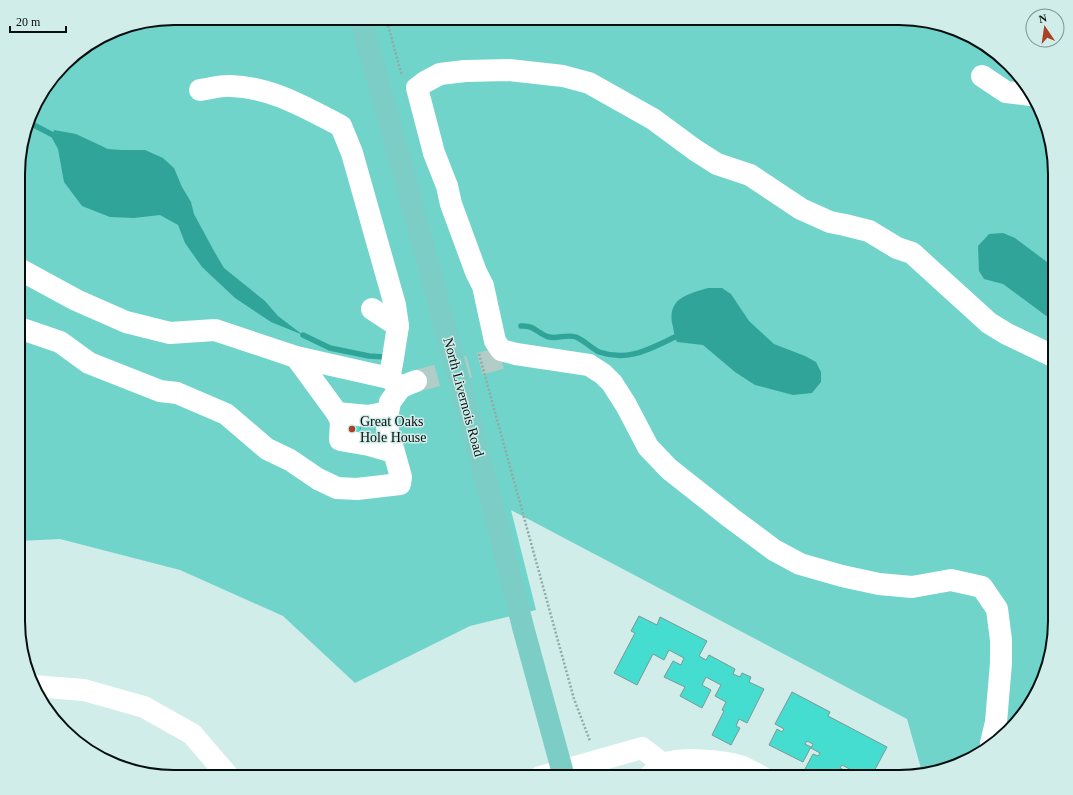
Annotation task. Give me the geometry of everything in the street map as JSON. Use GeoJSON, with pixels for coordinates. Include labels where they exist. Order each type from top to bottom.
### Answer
{"type":"FeatureCollection","features":[{"type":"Feature","properties":{"kind":"main road","name":"North Livernois Road"},"geometry":{"type":"LineString","coordinates":[[362,25],[405,178],[562,770]]}},
{"type":"Feature","properties":{"kind":"street"},"geometry":{"type":"LineString","coordinates":[[992,737],[996,722],[1001,663],[1001,640],[997,609],[982,587],[952,580],[912,587],[879,584],[842,576],[800,564],[774,550],[669,469],[648,446],[612,383],[603,374],[589,366],[516,354],[501,350],[495,341],[482,286],[451,204],[447,186],[434,153],[417,88],[440,74],[465,71],[509,70],[563,76],[589,83],[653,119],[695,150],[717,164],[750,175],[801,209],[830,222],[845,224],[869,231],[897,248],[912,253],[989,323],[1007,334],[1048,353]]}},
{"type":"Feature","properties":{"kind":"street"},"geometry":{"type":"LineString","coordinates":[[982,76],[1006,92],[1025,94]]}},
{"type":"Feature","properties":{"kind":"street"},"geometry":{"type":"LineString","coordinates":[[200,90],[230,86],[267,91],[302,106],[341,126],[352,153],[395,306],[398,326],[392,364],[402,382]]}},
{"type":"Feature","properties":{"kind":"street"},"geometry":{"type":"LineString","coordinates":[[25,273],[76,300],[126,322],[170,333],[215,330],[296,357],[402,382]]}},
{"type":"Feature","properties":{"kind":"street"},"geometry":{"type":"LineString","coordinates":[[372,309],[398,326]]}},
{"type":"Feature","properties":{"kind":"street"},"geometry":{"type":"LineString","coordinates":[[25,330],[60,342],[89,363],[160,391],[177,393],[226,414],[266,449],[290,460],[318,479],[337,488],[357,489],[400,484],[401,477],[387,427],[378,414]]}},
{"type":"Feature","properties":{"kind":"street"},"geometry":{"type":"LineString","coordinates":[[296,357],[337,413],[341,421],[340,440],[365,444],[393,452]]}},
{"type":"Feature","properties":{"kind":"street"},"geometry":{"type":"LineString","coordinates":[[365,444],[378,414],[390,402],[402,382]]}},
{"type":"Feature","properties":{"kind":"street"},"geometry":{"type":"LineString","coordinates":[[337,413],[378,414]]}},
{"type":"Feature","properties":{"kind":"street"},"geometry":{"type":"LineString","coordinates":[[40,687],[84,690],[144,707],[192,734],[223,770]]}},
{"type":"Feature","properties":{"kind":"street"},"geometry":{"type":"LineString","coordinates":[[572,770],[620,753],[642,748],[656,770]]}},
{"type":"Feature","properties":{"kind":"street"},"geometry":{"type":"LineString","coordinates":[[663,770],[681,760],[711,761],[742,766],[749,770]]}},
{"type":"Feature","properties":{"kind":"path"},"geometry":{"type":"LineString","coordinates":[[388,25],[402,79]]}},
{"type":"Feature","properties":{"kind":"path"},"geometry":{"type":"LineString","coordinates":[[478,354],[570,685],[589,738],[595,762]]}},
{"type":"Feature","properties":{"kind":"shaded area"},"geometry":{"type":"Polygon","coordinates":[[[164,25],[909,25],[938,30],[956,36],[982,50],[997,62],[1017,83],[1037,117],[1043,135],[1048,164],[1047,640],[1043,660],[1037,678],[1028,696],[1017,712],[990,739],[974,750],[956,759],[921,768],[907,719],[511,510],[536,610],[470,626],[355,683],[283,616],[180,570],[60,539],[25,541],[26,155],[30,135],[36,117],[45,99],[56,83],[83,56],[99,45],[117,36],[135,30],[164,25]]]}},
{"type":"Feature","properties":{"kind":"shaded area"},"geometry":{"type":"Polygon","coordinates":[[[54,130],[76,134],[108,149],[145,150],[163,158],[174,168],[182,187],[191,202],[194,214],[224,268],[265,301],[278,316],[303,335],[271,322],[235,298],[202,267],[185,243],[178,225],[160,215],[134,218],[110,217],[82,206],[64,182],[58,149],[52,138],[54,130]]]}},
{"type":"Feature","properties":{"kind":"shaded area"},"geometry":{"type":"Polygon","coordinates":[[[1003,233],[1015,238],[1048,263],[1048,317],[1003,284],[984,279],[979,271],[978,246],[989,234],[1003,233]]]}},
{"type":"Feature","properties":{"kind":"shaded area"},"geometry":{"type":"Polygon","coordinates":[[[708,288],[722,288],[731,294],[749,321],[774,344],[816,362],[821,372],[821,382],[812,393],[793,395],[755,385],[735,372],[703,345],[677,342],[672,323],[673,308],[681,298],[693,292],[708,288]]]}},
{"type":"Feature","properties":{"kind":"building","name":"Great Oaks Hole House"},"geometry":{"type":"Polygon","coordinates":[[[345,421],[361,422],[359,438],[344,436],[345,421]]]}},
{"type":"Feature","properties":{"kind":"building"},"geometry":{"type":"Polygon","coordinates":[[[639,616],[657,625],[660,617],[707,641],[699,656],[706,660],[709,655],[735,669],[733,674],[740,677],[742,673],[751,677],[749,682],[764,689],[747,723],[739,719],[736,726],[740,728],[731,745],[712,735],[724,711],[722,710],[726,702],[715,696],[721,685],[706,677],[702,685],[711,690],[702,708],[680,696],[685,687],[664,677],[673,661],[681,665],[684,658],[669,650],[664,660],[653,654],[637,685],[614,673],[635,633],[631,631],[639,616]]]}},
{"type":"Feature","properties":{"kind":"building"},"geometry":{"type":"Polygon","coordinates":[[[792,692],[830,712],[828,716],[887,747],[875,770],[851,770],[842,765],[840,768],[844,770],[807,770],[805,769],[813,754],[818,756],[820,753],[811,748],[813,744],[807,741],[805,744],[811,747],[803,762],[769,745],[777,729],[782,732],[784,729],[775,724],[792,692]]]}},
{"type":"Feature","properties":{"kind":"waterway"},"geometry":{"type":"LineString","coordinates":[[33,125],[53,135]]}},
{"type":"Feature","properties":{"kind":"waterway"},"geometry":{"type":"LineString","coordinates":[[521,326],[533,328],[549,337],[576,337],[599,352],[620,356],[647,350],[675,337]]}},
{"type":"Feature","properties":{"kind":"waterway"},"geometry":{"type":"LineString","coordinates":[[303,335],[330,348],[369,356],[385,357]]}},
{"type":"Feature","properties":{"kind":"tunnel"},"geometry":{"type":"LineString","coordinates":[[416,381],[516,354]]}},
{"type":"Feature","properties":{"kind":"place","name":"Great Oaks Hole House"},"geometry":{"type":"Point","coordinates":[352,429]}}]}
